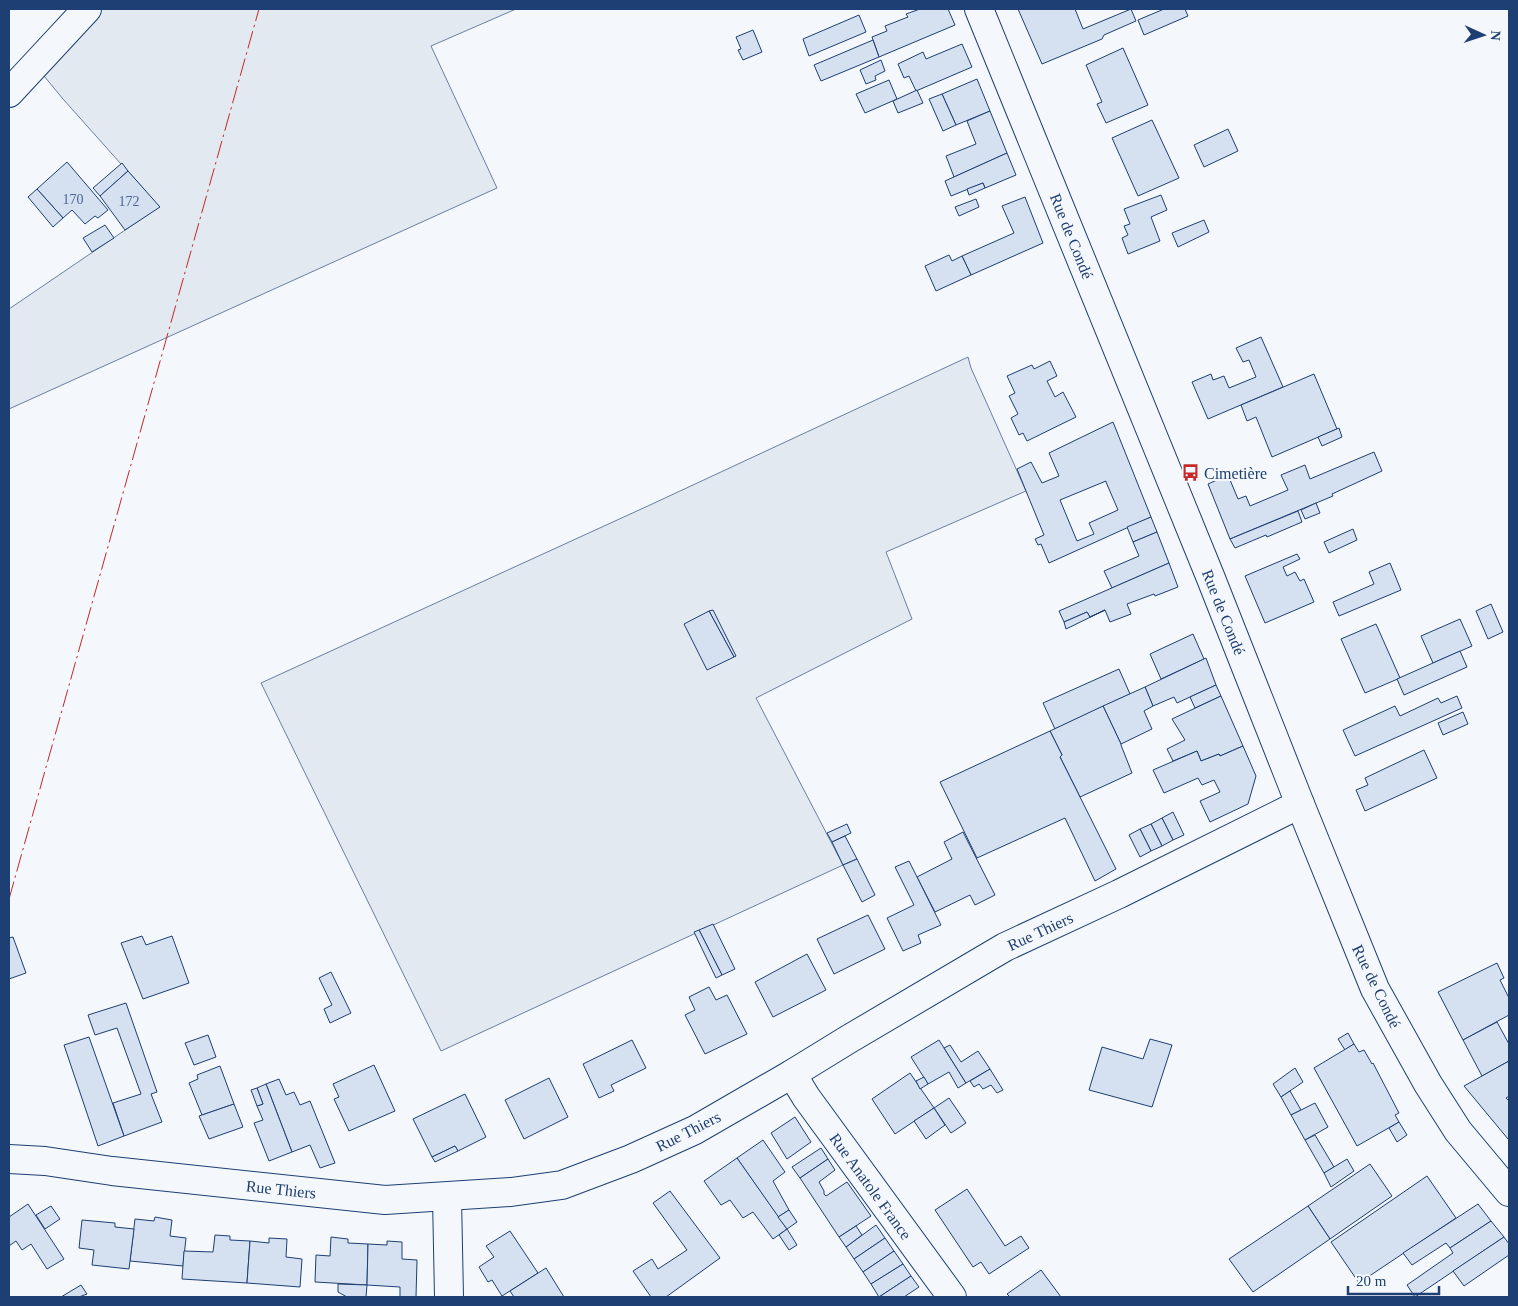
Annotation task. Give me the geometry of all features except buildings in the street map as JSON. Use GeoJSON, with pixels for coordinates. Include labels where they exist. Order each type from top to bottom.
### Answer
{"type":"FeatureCollection","features":[{"type":"Feature","properties":{"kind":"street"},"geometry":{"type":"LineString","coordinates":[[9,93],[87,9]]}},
{"type":"Feature","properties":{"kind":"street","name":"Rue de Condé"},"geometry":{"type":"LineString","coordinates":[[979,9],[1375,989],[1428,1084],[1458,1131],[1509,1192]]}},
{"type":"Feature","properties":{"kind":"street","name":"Rue Thiers"},"geometry":{"type":"LineString","coordinates":[[9,1159],[46,1161],[112,1171],[385,1200],[511,1192],[562,1185],[631,1159],[695,1130],[1005,947],[1300,804]]}},
{"type":"Feature","properties":{"kind":"street","name":"Rue Anatole France"},"geometry":{"type":"LineString","coordinates":[[792,1074],[806,1098],[952,1297]]}},
{"type":"Feature","properties":{"kind":"street"},"geometry":{"type":"LineString","coordinates":[[446,1197],[449,1297]]}},
{"type":"Feature","properties":{"kind":"shaded area"},"geometry":{"type":"Polygon","coordinates":[[[87,9],[516,9],[431,46],[497,188],[9,409],[9,309],[159,207],[35,65],[87,9]]]}},
{"type":"Feature","properties":{"kind":"shaded area"},"geometry":{"type":"Polygon","coordinates":[[[968,357],[971,368],[1026,491],[886,552],[912,619],[756,698],[843,865],[441,1051],[261,683],[968,357]]]}},
{"type":"Feature","properties":{"kind":"power"},"geometry":{"type":"LineString","coordinates":[[9,899],[259,9]]}},
{"type":"Feature","properties":{"kind":"place","name":"Cimetière"},"geometry":{"type":"Point","coordinates":[1190,473]}}]}
